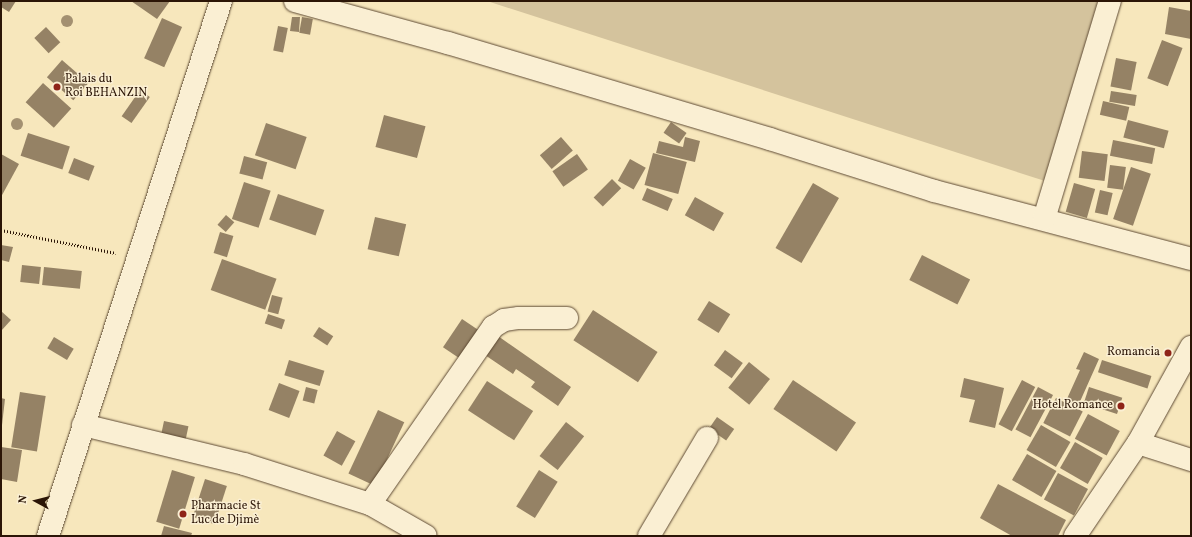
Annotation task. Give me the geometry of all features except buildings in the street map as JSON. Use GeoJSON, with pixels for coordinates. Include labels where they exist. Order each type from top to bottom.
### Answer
{"type":"FeatureCollection","features":[{"type":"Feature","properties":{"kind":"street"},"geometry":{"type":"LineString","coordinates":[[48,536],[221,1]]}},
{"type":"Feature","properties":{"kind":"street"},"geometry":{"type":"LineString","coordinates":[[295,1],[448,43],[770,139],[934,191],[1191,259]]}},
{"type":"Feature","properties":{"kind":"street"},"geometry":{"type":"LineString","coordinates":[[1044,220],[1110,1]]}},
{"type":"Feature","properties":{"kind":"street"},"geometry":{"type":"LineString","coordinates":[[370,504],[493,327],[504,320],[519,318],[567,318]]}},
{"type":"Feature","properties":{"kind":"street"},"geometry":{"type":"LineString","coordinates":[[1075,536],[1138,443],[1191,346]]}},
{"type":"Feature","properties":{"kind":"street"},"geometry":{"type":"LineString","coordinates":[[83,425],[244,464],[370,504],[426,536]]}},
{"type":"Feature","properties":{"kind":"street"},"geometry":{"type":"LineString","coordinates":[[649,536],[707,438]]}},
{"type":"Feature","properties":{"kind":"street"},"geometry":{"type":"LineString","coordinates":[[1138,443],[1191,460]]}},
{"type":"Feature","properties":{"kind":"path"},"geometry":{"type":"LineString","coordinates":[[1,230],[138,258]]}},
{"type":"Feature","properties":{"kind":"shaded area"},"geometry":{"type":"Polygon","coordinates":[[[487,1],[1102,1],[1045,181],[487,1]]]}},
{"type":"Feature","properties":{"kind":"place","name":"Palais du Roi BEHANZIN"},"geometry":{"type":"Point","coordinates":[57,87]}},
{"type":"Feature","properties":{"kind":"place","name":"Romancia"},"geometry":{"type":"Point","coordinates":[1168,353]}},
{"type":"Feature","properties":{"kind":"place","name":"Hotel Romance"},"geometry":{"type":"Point","coordinates":[1121,406]}},
{"type":"Feature","properties":{"kind":"place","name":"Pharmacie St Luc de Djimè"},"geometry":{"type":"Point","coordinates":[183,514]}}]}
